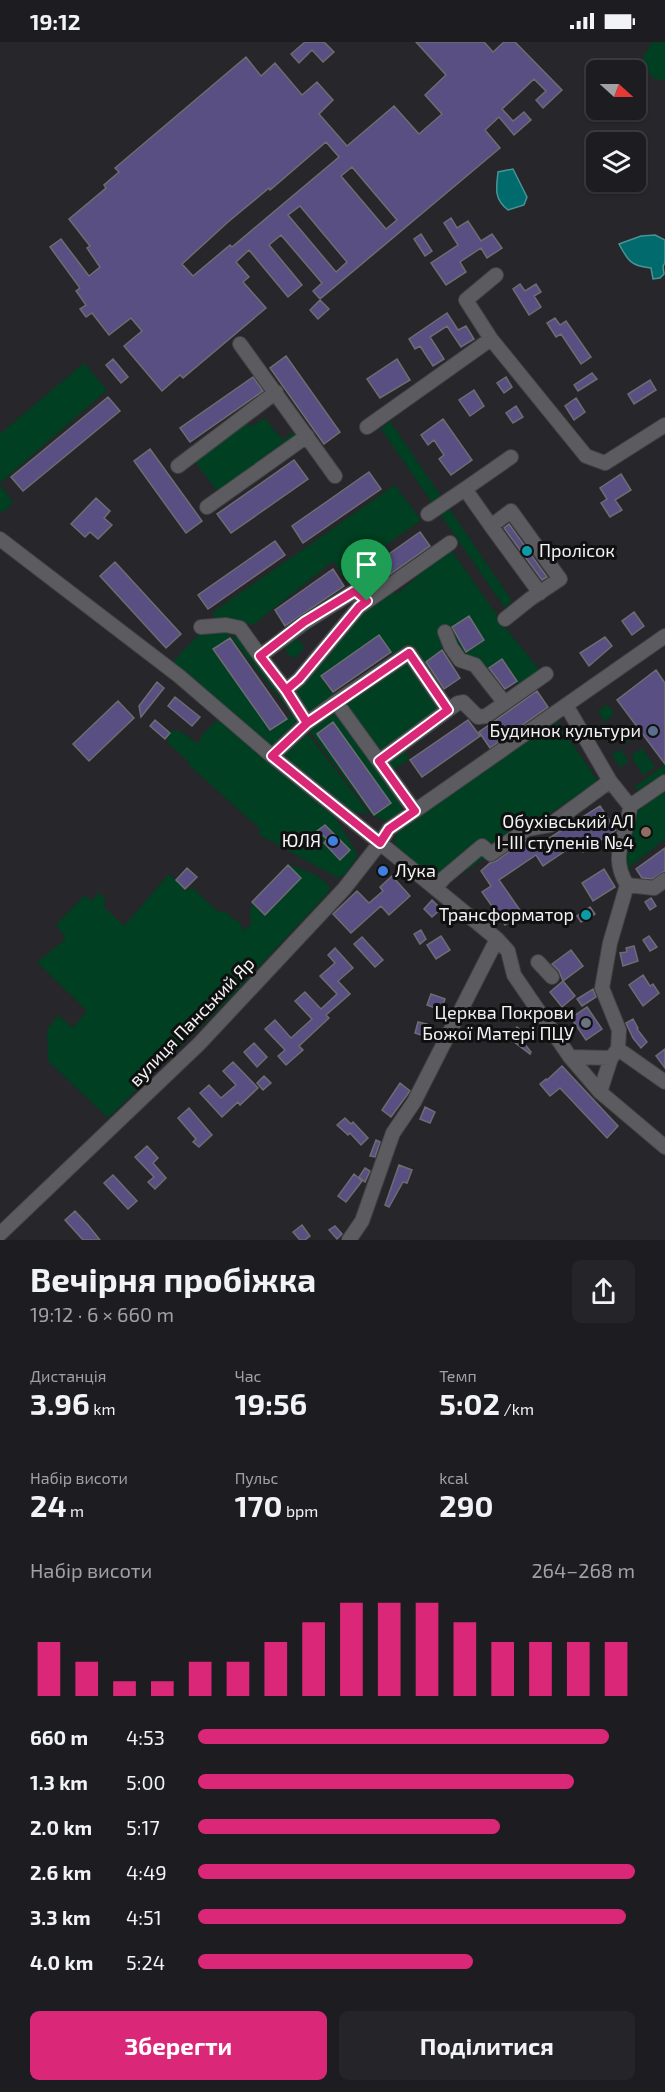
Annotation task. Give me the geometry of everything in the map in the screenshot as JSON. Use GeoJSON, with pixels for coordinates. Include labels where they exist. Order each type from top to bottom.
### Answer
{"type":"FeatureCollection","features":[{"type":"Feature","properties":{"kind":"street"},"geometry":{"type":"LineString","coordinates":[[496,275],[466,300],[491,339],[586,456],[605,463],[665,425]]}},
{"type":"Feature","properties":{"kind":"street"},"geometry":{"type":"LineString","coordinates":[[367,427],[491,339]]}},
{"type":"Feature","properties":{"kind":"street"},"geometry":{"type":"LineString","coordinates":[[240,344],[335,476]]}},
{"type":"Feature","properties":{"kind":"street"},"geometry":{"type":"LineString","coordinates":[[178,466],[276,392]]}},
{"type":"Feature","properties":{"kind":"street"},"geometry":{"type":"LineString","coordinates":[[207,507],[307,436]]}},
{"type":"Feature","properties":{"kind":"street"},"geometry":{"type":"LineString","coordinates":[[428,514],[511,457]]}},
{"type":"Feature","properties":{"kind":"street"},"geometry":{"type":"LineString","coordinates":[[465,489],[540,593]]}},
{"type":"Feature","properties":{"kind":"street"},"geometry":{"type":"LineString","coordinates":[[491,526],[511,511],[560,579],[506,619]]}},
{"type":"Feature","properties":{"kind":"street"},"geometry":{"type":"LineString","coordinates":[[0,539],[179,676],[272,756],[436,887],[497,939],[508,951],[514,975],[570,1057],[600,1092],[665,1147]]}},
{"type":"Feature","properties":{"kind":"street"},"geometry":{"type":"LineString","coordinates":[[286,690],[299,679],[359,607],[450,543]]}},
{"type":"Feature","properties":{"kind":"street"},"geometry":{"type":"LineString","coordinates":[[260,656],[304,622],[355,591],[367,601]]}},
{"type":"Feature","properties":{"kind":"street"},"geometry":{"type":"LineString","coordinates":[[201,627],[226,625],[240,628],[286,690],[307,723]]}},
{"type":"Feature","properties":{"kind":"street"},"geometry":{"type":"LineString","coordinates":[[445,632],[460,660],[475,664],[504,702]]}},
{"type":"Feature","properties":{"kind":"street","name":"вулиця Панський Яр"},"geometry":{"type":"LineString","coordinates":[[0,1234],[199,1044],[344,889],[389,829],[665,636]]}},
{"type":"Feature","properties":{"kind":"street"},"geometry":{"type":"LineString","coordinates":[[272,756],[307,723],[409,653],[448,710]]}},
{"type":"Feature","properties":{"kind":"street"},"geometry":{"type":"LineString","coordinates":[[379,761],[458,703],[462,702],[478,717],[486,716],[546,675]]}},
{"type":"Feature","properties":{"kind":"street"},"geometry":{"type":"LineString","coordinates":[[336,702],[415,811]]}},
{"type":"Feature","properties":{"kind":"street"},"geometry":{"type":"LineString","coordinates":[[566,705],[610,782],[630,806],[630,815],[618,854],[621,874],[627,885],[610,943],[602,988],[619,1030],[615,1053],[600,1092]]}},
{"type":"Feature","properties":{"kind":"street"},"geometry":{"type":"LineString","coordinates":[[436,887],[482,846],[491,854],[527,829],[550,825],[610,782]]}},
{"type":"Feature","properties":{"kind":"street"},"geometry":{"type":"LineString","coordinates":[[630,806],[665,782]]}},
{"type":"Feature","properties":{"kind":"street"},"geometry":{"type":"LineString","coordinates":[[627,885],[654,888],[665,880]]}},
{"type":"Feature","properties":{"kind":"street"},"geometry":{"type":"LineString","coordinates":[[349,1240],[362,1221],[393,1133],[414,1102],[497,939]]}},
{"type":"Feature","properties":{"kind":"street"},"geometry":{"type":"LineString","coordinates":[[538,962],[552,977]]}},
{"type":"Feature","properties":{"kind":"street"},"geometry":{"type":"LineString","coordinates":[[570,1057],[615,1053],[665,1082]]}},
{"type":"Feature","properties":{"kind":"green space"},"geometry":{"type":"Polygon","coordinates":[[[652,42],[665,42],[665,81],[653,78],[646,68],[646,60],[642,60],[652,42]]]}},
{"type":"Feature","properties":{"kind":"green space"},"geometry":{"type":"Polygon","coordinates":[[[84,363],[107,390],[0,483],[0,434],[84,363]]]}},
{"type":"Feature","properties":{"kind":"green space"},"geometry":{"type":"Polygon","coordinates":[[[264,418],[283,440],[300,427],[304,433],[219,493],[193,460],[246,422],[250,427],[264,418]]]}},
{"type":"Feature","properties":{"kind":"green space"},"geometry":{"type":"Polygon","coordinates":[[[390,421],[512,601],[505,608],[381,429],[390,421]]]}},
{"type":"Feature","properties":{"kind":"green space"},"geometry":{"type":"Polygon","coordinates":[[[0,485],[13,502],[3,513],[0,510],[0,485]]]}},
{"type":"Feature","properties":{"kind":"green space"},"geometry":{"type":"Polygon","coordinates":[[[395,485],[421,520],[343,576],[333,561],[253,625],[215,620],[213,612],[395,485]]]}},
{"type":"Feature","properties":{"kind":"green space"},"geometry":{"type":"Polygon","coordinates":[[[450,548],[508,631],[542,673],[521,688],[502,659],[484,671],[449,643],[423,664],[393,657],[379,635],[320,676],[334,696],[309,716],[291,690],[373,596],[398,593],[450,548]]]}},
{"type":"Feature","properties":{"kind":"green space"},"geometry":{"type":"Polygon","coordinates":[[[203,630],[238,630],[213,650],[270,730],[292,714],[232,639],[240,632],[304,722],[273,752],[170,665],[203,630]]]}},
{"type":"Feature","properties":{"kind":"green space"},"geometry":{"type":"Polygon","coordinates":[[[296,637],[305,648],[295,658],[289,656],[283,645],[296,637]]]}},
{"type":"Feature","properties":{"kind":"green space"},"geometry":{"type":"Polygon","coordinates":[[[408,659],[441,708],[380,754],[344,702],[408,659]]]}},
{"type":"Feature","properties":{"kind":"green space"},"geometry":{"type":"Polygon","coordinates":[[[608,704],[614,714],[605,722],[598,711],[608,704]]]}},
{"type":"Feature","properties":{"kind":"green space"},"geometry":{"type":"Polygon","coordinates":[[[339,710],[403,801],[401,807],[404,814],[394,820],[385,821],[372,815],[310,732],[312,724],[339,710]]]}},
{"type":"Feature","properties":{"kind":"green space"},"geometry":{"type":"Polygon","coordinates":[[[556,720],[598,781],[444,886],[396,849],[394,840],[398,830],[556,720]]]}},
{"type":"Feature","properties":{"kind":"green space"},"geometry":{"type":"Polygon","coordinates":[[[216,721],[221,721],[332,812],[358,855],[345,875],[338,878],[260,835],[259,828],[190,766],[189,762],[167,742],[171,730],[180,731],[198,744],[202,735],[216,721]]]}},
{"type":"Feature","properties":{"kind":"green space"},"geometry":{"type":"Polygon","coordinates":[[[624,724],[633,738],[623,745],[613,732],[624,724]]]}},
{"type":"Feature","properties":{"kind":"green space"},"geometry":{"type":"Polygon","coordinates":[[[308,734],[369,814],[346,811],[280,757],[308,734]]]}},
{"type":"Feature","properties":{"kind":"green space"},"geometry":{"type":"Polygon","coordinates":[[[400,745],[410,759],[394,769],[385,756],[400,745]]]}},
{"type":"Feature","properties":{"kind":"green space"},"geometry":{"type":"Polygon","coordinates":[[[642,748],[655,767],[643,775],[631,756],[642,748]]]}},
{"type":"Feature","properties":{"kind":"green space"},"geometry":{"type":"Polygon","coordinates":[[[620,749],[629,762],[620,767],[612,755],[620,749]]]}},
{"type":"Feature","properties":{"kind":"green space"},"geometry":{"type":"Polygon","coordinates":[[[665,764],[665,777],[641,790],[633,788],[665,764]]]}},
{"type":"Feature","properties":{"kind":"green space"},"geometry":{"type":"Polygon","coordinates":[[[665,791],[665,839],[628,868],[621,853],[633,814],[665,791]]]}},
{"type":"Feature","properties":{"kind":"green space"},"geometry":{"type":"Polygon","coordinates":[[[288,865],[305,870],[322,879],[330,887],[328,893],[225,1003],[108,1118],[48,1061],[47,1030],[58,1015],[73,1028],[87,1011],[37,962],[66,939],[56,925],[85,895],[92,901],[99,892],[106,900],[103,906],[124,926],[169,874],[187,891],[192,887],[217,911],[226,912],[238,921],[245,931],[251,923],[252,902],[301,878],[288,865]]]}},
{"type":"Feature","properties":{"kind":"water"},"geometry":{"type":"Polygon","coordinates":[[[513,169],[527,197],[524,205],[508,210],[498,198],[498,172],[513,169]]]}},
{"type":"Feature","properties":{"kind":"water"},"geometry":{"type":"Polygon","coordinates":[[[655,235],[665,240],[665,263],[664,274],[660,278],[653,279],[651,268],[631,262],[619,244],[641,236],[655,235]]]}},
{"type":"Feature","properties":{"kind":"building"},"geometry":{"type":"Polygon","coordinates":[[[305,42],[324,42],[334,52],[323,62],[312,50],[299,63],[291,54],[305,42]]]}},
{"type":"Feature","properties":{"kind":"building"},"geometry":{"type":"Polygon","coordinates":[[[416,42],[484,42],[493,52],[504,42],[515,42],[562,90],[543,108],[536,100],[546,91],[534,79],[502,109],[513,121],[524,112],[531,120],[514,135],[499,117],[485,130],[500,148],[320,299],[313,291],[322,283],[281,235],[269,245],[302,285],[288,297],[249,250],[236,262],[249,277],[243,282],[266,308],[183,378],[180,375],[162,391],[124,346],[142,331],[131,318],[109,335],[92,313],[86,317],[80,309],[86,305],[76,291],[80,288],[50,247],[61,239],[89,276],[100,267],[87,248],[90,246],[69,219],[106,188],[104,185],[119,172],[115,168],[246,57],[261,76],[275,63],[302,95],[317,82],[333,100],[319,114],[347,146],[394,106],[419,134],[442,114],[425,95],[446,75],[416,42]],[[326,142],[270,190],[269,188],[228,222],[182,264],[193,276],[230,245],[232,247],[339,157],[326,142]],[[352,167],[341,176],[386,229],[397,220],[352,167]],[[300,206],[288,215],[336,272],[347,262],[300,206]]]}},
{"type":"Feature","properties":{"kind":"building"},"geometry":{"type":"Polygon","coordinates":[[[451,218],[457,228],[468,221],[481,241],[492,234],[502,248],[487,258],[481,248],[460,262],[466,272],[446,285],[431,263],[458,245],[444,223],[451,218]]]}},
{"type":"Feature","properties":{"kind":"building"},"geometry":{"type":"Polygon","coordinates":[[[421,234],[432,251],[425,256],[414,239],[421,234]]]}},
{"type":"Feature","properties":{"kind":"building"},"geometry":{"type":"Polygon","coordinates":[[[520,284],[525,291],[536,284],[541,292],[534,296],[541,307],[529,315],[513,289],[520,284]]]}},
{"type":"Feature","properties":{"kind":"building"},"geometry":{"type":"Polygon","coordinates":[[[320,300],[329,309],[318,319],[310,310],[320,300]]]}},
{"type":"Feature","properties":{"kind":"building"},"geometry":{"type":"Polygon","coordinates":[[[447,313],[458,330],[466,326],[474,339],[461,347],[447,326],[430,337],[444,359],[433,366],[420,346],[415,349],[409,339],[447,313]]]}},
{"type":"Feature","properties":{"kind":"building"},"geometry":{"type":"Polygon","coordinates":[[[555,318],[560,325],[566,321],[591,357],[581,364],[561,334],[556,337],[547,323],[555,318]]]}},
{"type":"Feature","properties":{"kind":"building"},"geometry":{"type":"Polygon","coordinates":[[[286,356],[340,432],[324,444],[270,368],[286,356]]]}},
{"type":"Feature","properties":{"kind":"building"},"geometry":{"type":"Polygon","coordinates":[[[113,359],[128,377],[121,383],[106,365],[113,359]]]}},
{"type":"Feature","properties":{"kind":"building"},"geometry":{"type":"Polygon","coordinates":[[[397,359],[410,380],[380,398],[367,379],[397,359]]]}},
{"type":"Feature","properties":{"kind":"building"},"geometry":{"type":"Polygon","coordinates":[[[592,373],[597,379],[578,391],[574,385],[592,373]]]}},
{"type":"Feature","properties":{"kind":"building"},"geometry":{"type":"Polygon","coordinates":[[[253,377],[263,391],[190,442],[180,428],[253,377]]]}},
{"type":"Feature","properties":{"kind":"building"},"geometry":{"type":"Polygon","coordinates":[[[506,377],[512,387],[504,393],[497,383],[506,377]]]}},
{"type":"Feature","properties":{"kind":"building"},"geometry":{"type":"Polygon","coordinates":[[[650,380],[656,390],[634,404],[628,394],[650,380]]]}},
{"type":"Feature","properties":{"kind":"building"},"geometry":{"type":"Polygon","coordinates":[[[474,390],[484,406],[470,416],[459,400],[474,390]]]}},
{"type":"Feature","properties":{"kind":"building"},"geometry":{"type":"Polygon","coordinates":[[[108,397],[120,411],[23,491],[11,477],[108,397]]]}},
{"type":"Feature","properties":{"kind":"building"},"geometry":{"type":"Polygon","coordinates":[[[576,398],[585,412],[574,420],[565,406],[576,398]]]}},
{"type":"Feature","properties":{"kind":"building"},"geometry":{"type":"Polygon","coordinates":[[[516,406],[523,417],[513,423],[506,413],[516,406]]]}},
{"type":"Feature","properties":{"kind":"building"},"geometry":{"type":"Polygon","coordinates":[[[443,419],[472,460],[451,475],[439,459],[444,455],[434,440],[428,445],[421,435],[443,419]]]}},
{"type":"Feature","properties":{"kind":"building"},"geometry":{"type":"Polygon","coordinates":[[[150,449],[202,521],[186,533],[134,461],[150,449]]]}},
{"type":"Feature","properties":{"kind":"building"},"geometry":{"type":"Polygon","coordinates":[[[294,460],[308,479],[231,533],[217,514],[294,460]]]}},
{"type":"Feature","properties":{"kind":"building"},"geometry":{"type":"Polygon","coordinates":[[[369,472],[381,489],[303,543],[292,526],[369,472]]]}},
{"type":"Feature","properties":{"kind":"building"},"geometry":{"type":"Polygon","coordinates":[[[621,474],[631,490],[615,500],[622,510],[610,517],[601,503],[607,499],[600,488],[621,474]]]}},
{"type":"Feature","properties":{"kind":"building"},"geometry":{"type":"Polygon","coordinates":[[[96,498],[110,511],[104,518],[112,525],[98,539],[90,532],[85,537],[71,524],[96,498]]]}},
{"type":"Feature","properties":{"kind":"building"},"geometry":{"type":"Polygon","coordinates":[[[509,524],[547,577],[542,580],[504,528],[509,524]]]}},
{"type":"Feature","properties":{"kind":"building"},"geometry":{"type":"Polygon","coordinates":[[[420,532],[430,546],[372,587],[362,573],[420,532]]]}},
{"type":"Feature","properties":{"kind":"building"},"geometry":{"type":"Polygon","coordinates":[[[275,541],[285,555],[208,609],[198,595],[275,541]]]}},
{"type":"Feature","properties":{"kind":"building"},"geometry":{"type":"Polygon","coordinates":[[[115,562],[181,634],[166,648],[100,576],[115,562]]]}},
{"type":"Feature","properties":{"kind":"building"},"geometry":{"type":"Polygon","coordinates":[[[333,569],[344,586],[285,626],[275,610],[333,569]]]}},
{"type":"Feature","properties":{"kind":"building"},"geometry":{"type":"Polygon","coordinates":[[[634,612],[644,626],[632,635],[622,621],[634,612]]]}},
{"type":"Feature","properties":{"kind":"building"},"geometry":{"type":"Polygon","coordinates":[[[469,616],[484,640],[466,652],[452,627],[469,616]]]}},
{"type":"Feature","properties":{"kind":"building"},"geometry":{"type":"Polygon","coordinates":[[[379,635],[391,652],[333,692],[321,676],[379,635]]]}},
{"type":"Feature","properties":{"kind":"building"},"geometry":{"type":"Polygon","coordinates":[[[605,637],[612,646],[589,666],[580,653],[605,637]]]}},
{"type":"Feature","properties":{"kind":"building"},"geometry":{"type":"Polygon","coordinates":[[[230,638],[287,719],[270,730],[213,649],[230,638]]]}},
{"type":"Feature","properties":{"kind":"building"},"geometry":{"type":"Polygon","coordinates":[[[442,650],[460,678],[444,689],[426,662],[442,650]]]}},
{"type":"Feature","properties":{"kind":"building"},"geometry":{"type":"Polygon","coordinates":[[[502,659],[517,681],[505,689],[489,668],[502,659]]]}},
{"type":"Feature","properties":{"kind":"building","name":"Будинок культури"},"geometry":{"type":"Polygon","coordinates":[[[656,670],[665,683],[665,764],[617,700],[656,670]]]}},
{"type":"Feature","properties":{"kind":"building"},"geometry":{"type":"Polygon","coordinates":[[[157,682],[164,688],[141,717],[139,706],[157,682]]]}},
{"type":"Feature","properties":{"kind":"building"},"geometry":{"type":"Polygon","coordinates":[[[537,691],[548,707],[490,748],[479,732],[537,691]]]}},
{"type":"Feature","properties":{"kind":"building"},"geometry":{"type":"Polygon","coordinates":[[[175,697],[200,717],[192,726],[168,706],[175,697]]]}},
{"type":"Feature","properties":{"kind":"building"},"geometry":{"type":"Polygon","coordinates":[[[118,701],[134,718],[89,761],[73,744],[118,701]]]}},
{"type":"Feature","properties":{"kind":"building"},"geometry":{"type":"Polygon","coordinates":[[[155,720],[170,733],[165,739],[150,726],[155,720]]]}},
{"type":"Feature","properties":{"kind":"building"},"geometry":{"type":"Polygon","coordinates":[[[468,720],[480,736],[422,777],[410,760],[468,720]]]}},
{"type":"Feature","properties":{"kind":"building"},"geometry":{"type":"Polygon","coordinates":[[[333,722],[391,803],[374,815],[317,734],[333,722]]]}},
{"type":"Feature","properties":{"kind":"building"},"geometry":{"type":"Polygon","coordinates":[[[600,806],[616,830],[583,852],[577,843],[543,866],[536,855],[499,880],[522,913],[505,925],[482,892],[491,886],[481,871],[526,840],[532,849],[600,806]]]}},
{"type":"Feature","properties":{"kind":"building","name":"ЮЛЯ"},"geometry":{"type":"Polygon","coordinates":[[[325,825],[350,850],[340,860],[324,843],[327,839],[317,831],[325,825]]]}},
{"type":"Feature","properties":{"kind":"building"},"geometry":{"type":"Polygon","coordinates":[[[665,848],[665,871],[652,879],[642,878],[636,869],[665,848]]]}},
{"type":"Feature","properties":{"kind":"building"},"geometry":{"type":"Polygon","coordinates":[[[288,865],[301,878],[265,915],[252,902],[288,865]]]}},
{"type":"Feature","properties":{"kind":"building"},"geometry":{"type":"Polygon","coordinates":[[[187,868],[197,877],[185,889],[176,880],[187,868]]]}},
{"type":"Feature","properties":{"kind":"building"},"geometry":{"type":"Polygon","coordinates":[[[604,869],[615,887],[593,901],[582,883],[604,869]]]}},
{"type":"Feature","properties":{"kind":"building"},"geometry":{"type":"Polygon","coordinates":[[[392,876],[410,896],[389,915],[381,906],[351,933],[333,914],[357,891],[369,903],[383,891],[380,887],[392,876]]]}},
{"type":"Feature","properties":{"kind":"building"},"geometry":{"type":"Polygon","coordinates":[[[651,898],[656,906],[650,910],[645,902],[651,898]]]}},
{"type":"Feature","properties":{"kind":"building"},"geometry":{"type":"Polygon","coordinates":[[[432,900],[441,909],[432,917],[424,909],[432,900]]]}},
{"type":"Feature","properties":{"kind":"building","name":"Трансформатор"},"geometry":{"type":"Polygon","coordinates":[[[590,907],[595,914],[581,922],[577,916],[590,907]]]}},
{"type":"Feature","properties":{"kind":"building"},"geometry":{"type":"Polygon","coordinates":[[[421,930],[426,939],[420,944],[414,934],[421,930]]]}},
{"type":"Feature","properties":{"kind":"building"},"geometry":{"type":"Polygon","coordinates":[[[441,936],[450,950],[436,959],[427,945],[441,936]]]}},
{"type":"Feature","properties":{"kind":"building"},"geometry":{"type":"Polygon","coordinates":[[[649,936],[657,947],[650,951],[643,940],[649,936]]]}},
{"type":"Feature","properties":{"kind":"building"},"geometry":{"type":"Polygon","coordinates":[[[362,937],[383,960],[375,967],[354,944],[362,937]]]}},
{"type":"Feature","properties":{"kind":"building"},"geometry":{"type":"Polygon","coordinates":[[[634,946],[638,961],[623,966],[620,953],[627,952],[626,948],[634,946]]]}},
{"type":"Feature","properties":{"kind":"building"},"geometry":{"type":"Polygon","coordinates":[[[335,948],[353,968],[338,981],[350,994],[326,1015],[329,1018],[299,1046],[303,1050],[286,1065],[278,1056],[285,1050],[265,1029],[275,1020],[291,1038],[312,1019],[295,1001],[305,992],[321,1009],[337,994],[320,976],[335,963],[328,955],[335,948]]]}},
{"type":"Feature","properties":{"kind":"building"},"geometry":{"type":"Polygon","coordinates":[[[571,950],[583,966],[563,981],[559,971],[552,964],[571,950]]]}},
{"type":"Feature","properties":{"kind":"building"},"geometry":{"type":"Polygon","coordinates":[[[643,975],[650,986],[653,984],[659,993],[643,1006],[629,985],[643,975]]]}},
{"type":"Feature","properties":{"kind":"building"},"geometry":{"type":"Polygon","coordinates":[[[563,981],[575,996],[562,1007],[550,992],[563,981]]]}},
{"type":"Feature","properties":{"kind":"building"},"geometry":{"type":"Polygon","coordinates":[[[593,989],[596,997],[582,1006],[577,999],[593,989]]]}},
{"type":"Feature","properties":{"kind":"building"},"geometry":{"type":"Polygon","coordinates":[[[431,994],[445,999],[441,1010],[427,1005],[431,994]]]}},
{"type":"Feature","properties":{"kind":"building","name":"Церква Покрови Божої Матері ПЦУ"},"geometry":{"type":"Polygon","coordinates":[[[587,1007],[602,1029],[586,1040],[571,1018],[587,1007]]]}},
{"type":"Feature","properties":{"kind":"building"},"geometry":{"type":"Polygon","coordinates":[[[633,1019],[647,1042],[641,1048],[626,1023],[633,1019]]]}},
{"type":"Feature","properties":{"kind":"building"},"geometry":{"type":"Polygon","coordinates":[[[418,1022],[427,1024],[424,1036],[415,1033],[418,1022]]]}},
{"type":"Feature","properties":{"kind":"building"},"geometry":{"type":"Polygon","coordinates":[[[517,1027],[527,1034],[521,1039],[531,1052],[530,1054],[509,1038],[517,1027]]]}},
{"type":"Feature","properties":{"kind":"building"},"geometry":{"type":"Polygon","coordinates":[[[254,1043],[267,1057],[257,1067],[244,1052],[254,1043]]]}},
{"type":"Feature","properties":{"kind":"building"},"geometry":{"type":"Polygon","coordinates":[[[665,1049],[665,1068],[656,1056],[665,1049]]]}},
{"type":"Feature","properties":{"kind":"building"},"geometry":{"type":"Polygon","coordinates":[[[233,1062],[258,1088],[240,1105],[238,1102],[222,1117],[200,1093],[209,1085],[221,1098],[236,1085],[223,1071],[233,1062]]]}},
{"type":"Feature","properties":{"kind":"building"},"geometry":{"type":"Polygon","coordinates":[[[562,1066],[618,1126],[607,1138],[560,1088],[550,1096],[540,1084],[562,1066]]]}},
{"type":"Feature","properties":{"kind":"building"},"geometry":{"type":"Polygon","coordinates":[[[264,1076],[271,1083],[263,1090],[257,1083],[264,1076]]]}},
{"type":"Feature","properties":{"kind":"building"},"geometry":{"type":"Polygon","coordinates":[[[400,1083],[410,1091],[391,1117],[382,1110],[400,1083]]]}},
{"type":"Feature","properties":{"kind":"building"},"geometry":{"type":"Polygon","coordinates":[[[425,1107],[435,1112],[430,1123],[420,1119],[425,1107]]]}},
{"type":"Feature","properties":{"kind":"building"},"geometry":{"type":"Polygon","coordinates":[[[189,1108],[212,1135],[199,1147],[193,1142],[196,1139],[178,1118],[189,1108]]]}},
{"type":"Feature","properties":{"kind":"building"},"geometry":{"type":"Polygon","coordinates":[[[345,1118],[351,1124],[353,1122],[368,1138],[361,1145],[350,1133],[348,1135],[337,1125],[345,1118]]]}},
{"type":"Feature","properties":{"kind":"building"},"geometry":{"type":"Polygon","coordinates":[[[376,1140],[380,1142],[375,1157],[370,1156],[376,1140]]]}},
{"type":"Feature","properties":{"kind":"building"},"geometry":{"type":"Polygon","coordinates":[[[147,1146],[158,1158],[153,1163],[166,1178],[155,1189],[148,1182],[154,1177],[135,1157],[147,1146]]]}},
{"type":"Feature","properties":{"kind":"building"},"geometry":{"type":"Polygon","coordinates":[[[399,1165],[412,1170],[407,1183],[403,1182],[389,1207],[385,1205],[399,1165]]]}},
{"type":"Feature","properties":{"kind":"building"},"geometry":{"type":"Polygon","coordinates":[[[365,1168],[370,1171],[365,1182],[359,1177],[365,1168]]]}},
{"type":"Feature","properties":{"kind":"building"},"geometry":{"type":"Polygon","coordinates":[[[354,1174],[362,1181],[346,1202],[338,1196],[354,1174]]]}},
{"type":"Feature","properties":{"kind":"building"},"geometry":{"type":"Polygon","coordinates":[[[113,1175],[137,1201],[128,1209],[104,1183],[113,1175]]]}},
{"type":"Feature","properties":{"kind":"building"},"geometry":{"type":"Polygon","coordinates":[[[75,1211],[100,1240],[83,1240],[65,1220],[75,1211]]]}},
{"type":"Feature","properties":{"kind":"building"},"geometry":{"type":"Polygon","coordinates":[[[302,1225],[310,1236],[305,1240],[300,1240],[293,1232],[302,1225]]]}},
{"type":"Feature","properties":{"kind":"building"},"geometry":{"type":"Polygon","coordinates":[[[335,1226],[342,1234],[337,1239],[329,1230],[335,1226]]]}},
{"type":"Feature","properties":{"kind":"place","name":"Пролісок"},"geometry":{"type":"Point","coordinates":[527,551]}},
{"type":"Feature","properties":{"kind":"place","name":"Будинок культури"},"geometry":{"type":"Point","coordinates":[653,731]}},
{"type":"Feature","properties":{"kind":"place","name":"Обухівський АЛ І-ІІІ ступенів №4"},"geometry":{"type":"Point","coordinates":[646,832]}},
{"type":"Feature","properties":{"kind":"place","name":"ЮЛЯ"},"geometry":{"type":"Point","coordinates":[333,841]}},
{"type":"Feature","properties":{"kind":"place","name":"Лука"},"geometry":{"type":"Point","coordinates":[383,871]}},
{"type":"Feature","properties":{"kind":"place","name":"Трансформатор"},"geometry":{"type":"Point","coordinates":[586,915]}},
{"type":"Feature","properties":{"kind":"place","name":"Церква Покрови Божої Матері ПЦУ"},"geometry":{"type":"Point","coordinates":[586,1023]}},
{"type":"Feature","properties":{"kind":"route"},"geometry":{"type":"LineString","coordinates":[[367,601],[355,591],[304,622],[260,656],[307,723],[409,653],[448,710],[379,761],[415,811],[389,829],[380,843],[272,756],[307,723],[286,690],[299,679],[359,607],[367,601]]}}]}
